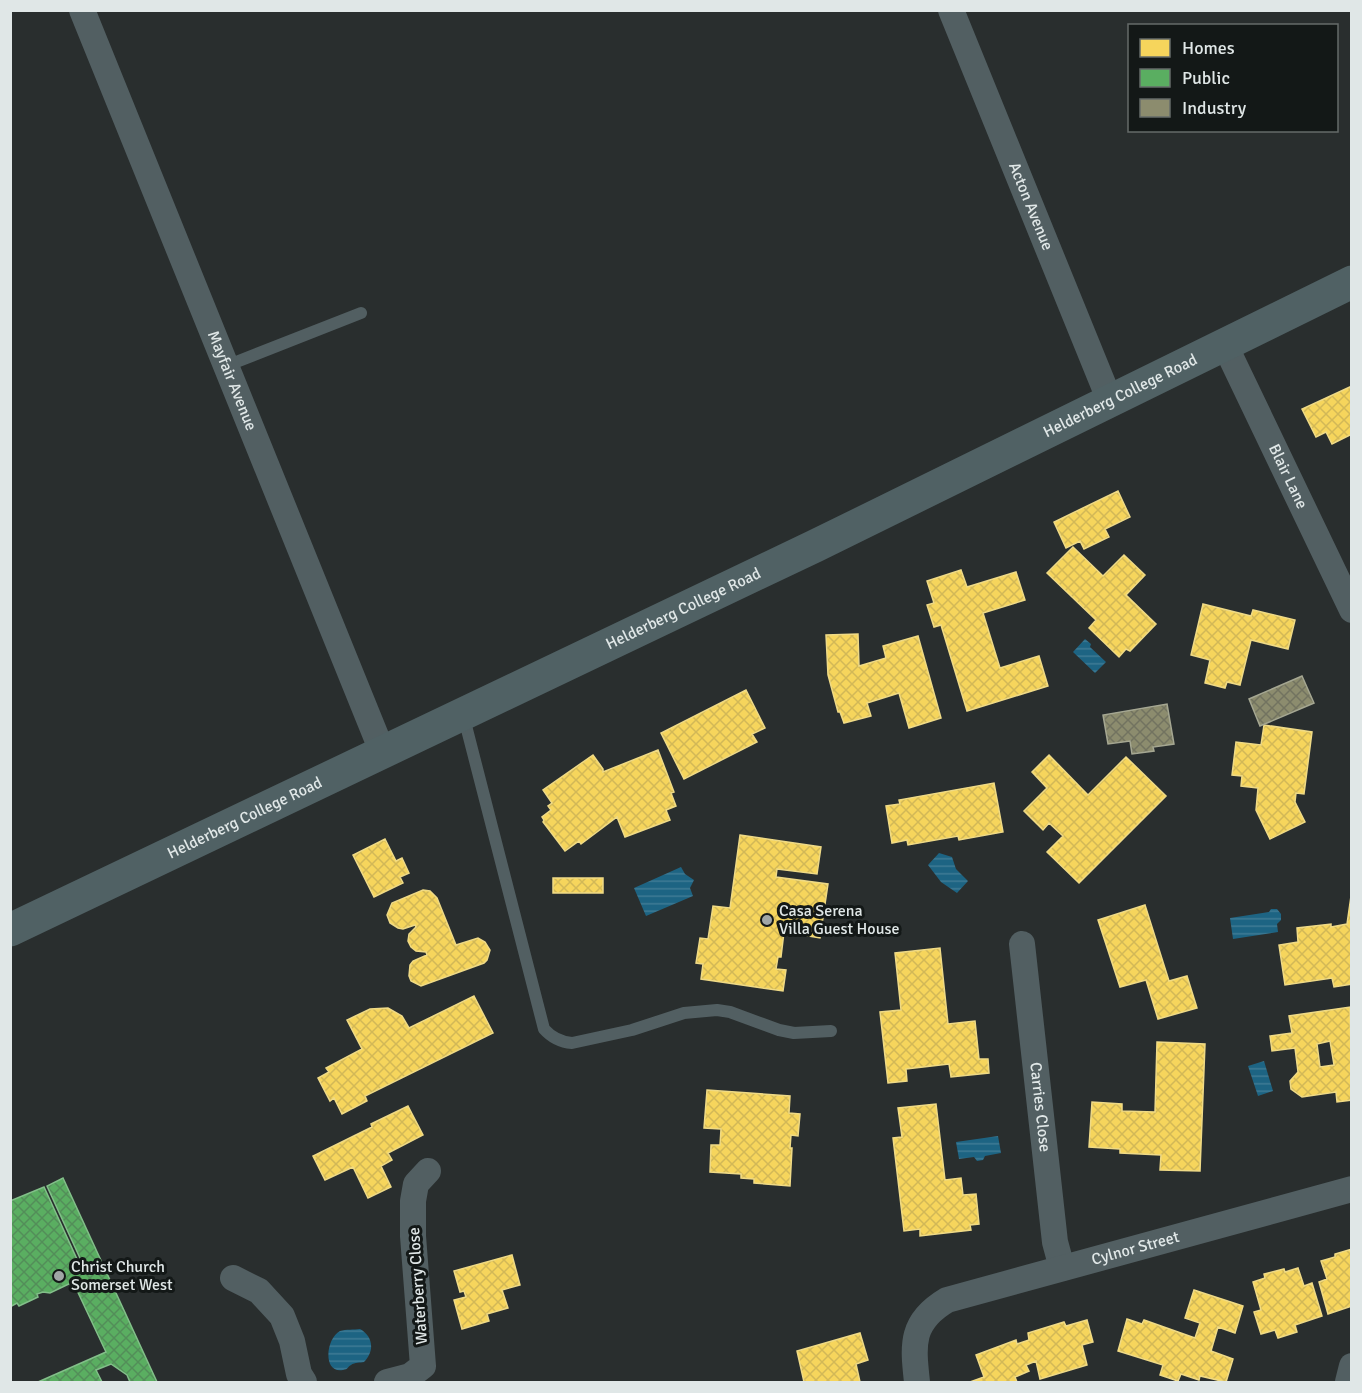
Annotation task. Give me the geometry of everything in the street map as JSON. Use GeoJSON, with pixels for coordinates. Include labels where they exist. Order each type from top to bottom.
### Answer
{"type":"FeatureCollection","features":[{"type":"Feature","properties":{"kind":"street","name":"Mayfair Avenue"},"geometry":{"type":"LineString","coordinates":[[82,10],[382,752]]}},
{"type":"Feature","properties":{"kind":"street","name":"Acton Avenue"},"geometry":{"type":"LineString","coordinates":[[951,10],[1110,402]]}},
{"type":"Feature","properties":{"kind":"street","name":"Helderberg College Road"},"geometry":{"type":"LineString","coordinates":[[10,930],[815,546],[1352,282]]}},
{"type":"Feature","properties":{"kind":"street","name":"Blair Lane"},"geometry":{"type":"LineString","coordinates":[[1224,344],[1352,610]]}},
{"type":"Feature","properties":{"kind":"street","name":"Carries Close"},"geometry":{"type":"LineString","coordinates":[[1022,944],[1055,1242],[1062,1268]]}},
{"type":"Feature","properties":{"kind":"street","name":"Waterberry Close"},"geometry":{"type":"LineString","coordinates":[[387,1383],[410,1376],[423,1366],[413,1236],[413,1200],[416,1184],[428,1171]]}},
{"type":"Feature","properties":{"kind":"street","name":"Cylnor Street"},"geometry":{"type":"LineString","coordinates":[[917,1383],[914,1345],[917,1330],[924,1317],[934,1307],[947,1300],[1352,1189]]}},
{"type":"Feature","properties":{"kind":"street"},"geometry":{"type":"LineString","coordinates":[[233,1278],[259,1291],[282,1316],[292,1341],[299,1374],[304,1383]]}},
{"type":"Feature","properties":{"kind":"street"},"geometry":{"type":"LineString","coordinates":[[1348,1383],[1352,1366]]}},
{"type":"Feature","properties":{"kind":"lane"},"geometry":{"type":"LineString","coordinates":[[226,366],[361,313]]}},
{"type":"Feature","properties":{"kind":"lane"},"geometry":{"type":"LineString","coordinates":[[463,713],[544,1029],[549,1035],[563,1042],[572,1043],[632,1030],[684,1013],[717,1010],[730,1012],[779,1030],[794,1033],[831,1031]]}},
{"type":"Feature","properties":{"kind":"water"},"geometry":{"type":"Polygon","coordinates":[[[1085,639],[1106,662],[1095,673],[1073,652],[1085,639]]]}},
{"type":"Feature","properties":{"kind":"water"},"geometry":{"type":"Polygon","coordinates":[[[939,853],[952,857],[956,869],[968,881],[957,893],[941,882],[928,865],[939,853]]]}},
{"type":"Feature","properties":{"kind":"water"},"geometry":{"type":"Polygon","coordinates":[[[681,867],[685,874],[694,880],[690,888],[693,896],[646,916],[634,888],[681,867]]]}},
{"type":"Feature","properties":{"kind":"water"},"geometry":{"type":"Polygon","coordinates":[[[1271,909],[1277,909],[1281,914],[1281,920],[1277,924],[1278,932],[1233,939],[1230,918],[1269,912],[1271,909]]]}},
{"type":"Feature","properties":{"kind":"water"},"geometry":{"type":"Polygon","coordinates":[[[1264,1061],[1273,1091],[1258,1096],[1248,1066],[1264,1061]]]}},
{"type":"Feature","properties":{"kind":"water"},"geometry":{"type":"Polygon","coordinates":[[[998,1136],[1001,1153],[985,1156],[983,1160],[977,1161],[974,1157],[959,1159],[956,1142],[998,1136]]]}},
{"type":"Feature","properties":{"kind":"water"},"geometry":{"type":"Polygon","coordinates":[[[360,1329],[370,1340],[371,1349],[368,1358],[346,1369],[336,1370],[332,1367],[328,1355],[335,1335],[340,1331],[360,1329]]]}},
{"type":"Feature","properties":{"kind":"building: Homes"},"geometry":{"type":"Polygon","coordinates":[[[1352,386],[1352,434],[1332,444],[1326,432],[1316,437],[1302,409],[1352,386]]]}},
{"type":"Feature","properties":{"kind":"building: Homes"},"geometry":{"type":"Polygon","coordinates":[[[1118,491],[1130,517],[1105,529],[1109,537],[1084,549],[1080,541],[1066,548],[1054,522],[1118,491]]]}},
{"type":"Feature","properties":{"kind":"building: Homes"},"geometry":{"type":"Polygon","coordinates":[[[1073,547],[1103,576],[1124,555],[1145,575],[1126,595],[1156,624],[1130,651],[1126,649],[1119,657],[1089,628],[1096,620],[1047,573],[1073,547]]]}},
{"type":"Feature","properties":{"kind":"building: Homes"},"geometry":{"type":"Polygon","coordinates":[[[961,570],[967,587],[1016,572],[1025,600],[983,613],[1000,668],[1039,656],[1048,686],[967,711],[941,625],[934,627],[927,605],[934,603],[927,581],[961,570]]]}},
{"type":"Feature","properties":{"kind":"building: Homes"},"geometry":{"type":"Polygon","coordinates":[[[1203,604],[1251,616],[1253,610],[1295,620],[1288,649],[1251,640],[1240,685],[1227,682],[1225,688],[1205,683],[1210,660],[1191,655],[1203,604]]]}},
{"type":"Feature","properties":{"kind":"building: Homes"},"geometry":{"type":"Polygon","coordinates":[[[858,634],[859,666],[886,658],[883,646],[918,636],[941,718],[909,728],[899,693],[867,703],[871,716],[844,723],[838,712],[828,675],[826,635],[858,634]]]}},
{"type":"Feature","properties":{"kind":"building: Homes"},"geometry":{"type":"Polygon","coordinates":[[[746,690],[765,728],[752,734],[757,742],[684,779],[661,733],[746,690]]]}},
{"type":"Feature","properties":{"kind":"building: Homes"},"geometry":{"type":"Polygon","coordinates":[[[1264,725],[1312,732],[1304,794],[1296,793],[1295,802],[1305,822],[1270,839],[1256,810],[1258,788],[1241,786],[1242,776],[1232,775],[1236,742],[1261,745],[1264,725]]]}},
{"type":"Feature","properties":{"kind":"building: Homes"},"geometry":{"type":"Polygon","coordinates":[[[658,750],[674,792],[671,793],[676,806],[666,810],[670,820],[625,837],[617,817],[581,844],[579,841],[565,851],[543,822],[542,817],[551,810],[548,806],[552,803],[543,790],[593,755],[603,772],[658,750]]]}},
{"type":"Feature","properties":{"kind":"building: Homes"},"geometry":{"type":"Polygon","coordinates":[[[1049,755],[1088,795],[1126,757],[1166,796],[1079,883],[1047,852],[1063,836],[1049,823],[1043,830],[1024,811],[1047,788],[1032,772],[1049,755]]]}},
{"type":"Feature","properties":{"kind":"building: Homes"},"geometry":{"type":"Polygon","coordinates":[[[994,783],[1003,832],[959,840],[958,836],[908,845],[907,840],[892,843],[886,806],[900,804],[899,800],[994,783]]]}},
{"type":"Feature","properties":{"kind":"building: Homes","name":"Casa Serena Villa Guest House"},"geometry":{"type":"Polygon","coordinates":[[[740,835],[821,847],[817,874],[777,869],[776,877],[828,884],[820,938],[784,932],[781,957],[778,957],[776,969],[786,970],[783,991],[701,979],[703,964],[696,963],[700,938],[708,939],[713,906],[730,908],[740,835]]]}},
{"type":"Feature","properties":{"kind":"building: Homes"},"geometry":{"type":"Polygon","coordinates":[[[385,839],[396,861],[402,858],[409,873],[400,877],[403,883],[374,897],[353,855],[385,839]]]}},
{"type":"Feature","properties":{"kind":"building: Homes"},"geometry":{"type":"Polygon","coordinates":[[[553,878],[603,878],[603,893],[553,893],[553,878]]]}},
{"type":"Feature","properties":{"kind":"building: Homes"},"geometry":{"type":"Polygon","coordinates":[[[1352,889],[1352,984],[1334,987],[1332,978],[1285,985],[1279,945],[1298,942],[1297,928],[1347,924],[1352,889]]]}},
{"type":"Feature","properties":{"kind":"building: Homes"},"geometry":{"type":"Polygon","coordinates":[[[423,890],[430,891],[437,898],[456,945],[478,938],[485,942],[490,950],[484,963],[421,986],[411,981],[409,976],[410,965],[413,961],[427,955],[426,952],[416,951],[408,941],[409,934],[416,927],[415,925],[403,929],[398,928],[390,923],[387,915],[392,903],[423,890]]]}},
{"type":"Feature","properties":{"kind":"building: Homes"},"geometry":{"type":"Polygon","coordinates":[[[1145,905],[1169,981],[1187,976],[1197,1008],[1158,1019],[1146,980],[1120,987],[1098,920],[1145,905]]]}},
{"type":"Feature","properties":{"kind":"building: Homes"},"geometry":{"type":"Polygon","coordinates":[[[940,948],[948,1024],[975,1021],[979,1059],[988,1059],[989,1073],[951,1077],[949,1064],[906,1069],[907,1081],[888,1083],[880,1012],[901,1010],[895,953],[940,948]]]}},
{"type":"Feature","properties":{"kind":"building: Homes"},"geometry":{"type":"Polygon","coordinates":[[[474,996],[493,1033],[365,1096],[367,1101],[342,1114],[334,1098],[330,1101],[318,1078],[329,1072],[326,1068],[362,1049],[347,1020],[370,1009],[388,1008],[402,1016],[409,1028],[474,996]]]}},
{"type":"Feature","properties":{"kind":"building: Homes"},"geometry":{"type":"Polygon","coordinates":[[[1350,1007],[1352,1100],[1337,1102],[1336,1092],[1302,1097],[1291,1089],[1290,1081],[1298,1072],[1295,1048],[1272,1051],[1270,1036],[1292,1033],[1289,1016],[1350,1007]],[[1330,1041],[1317,1044],[1320,1067],[1334,1065],[1330,1041]]]}},
{"type":"Feature","properties":{"kind":"building: Homes"},"geometry":{"type":"Polygon","coordinates":[[[1157,1042],[1205,1044],[1200,1171],[1160,1170],[1161,1155],[1120,1153],[1120,1149],[1089,1147],[1092,1102],[1122,1104],[1122,1111],[1155,1112],[1157,1042]]]}},
{"type":"Feature","properties":{"kind":"building: Homes"},"geometry":{"type":"Polygon","coordinates":[[[707,1090],[790,1096],[789,1113],[800,1114],[798,1136],[791,1135],[790,1186],[754,1183],[754,1179],[741,1178],[741,1174],[710,1172],[711,1145],[720,1145],[721,1129],[704,1128],[707,1090]]]}},
{"type":"Feature","properties":{"kind":"building: Homes"},"geometry":{"type":"Polygon","coordinates":[[[936,1104],[945,1180],[961,1178],[963,1195],[976,1194],[979,1224],[970,1225],[971,1230],[920,1236],[920,1229],[904,1231],[893,1138],[902,1137],[898,1108],[936,1104]]]}},
{"type":"Feature","properties":{"kind":"building: Homes"},"geometry":{"type":"Polygon","coordinates":[[[408,1106],[423,1135],[388,1153],[392,1160],[381,1166],[391,1187],[368,1198],[353,1167],[325,1180],[313,1156],[372,1127],[371,1124],[408,1106]]]}},
{"type":"Feature","properties":{"kind":"building: Homes"},"geometry":{"type":"Polygon","coordinates":[[[1352,1249],[1352,1306],[1328,1314],[1319,1282],[1327,1279],[1321,1261],[1352,1249]]]}},
{"type":"Feature","properties":{"kind":"building: Homes"},"geometry":{"type":"Polygon","coordinates":[[[512,1255],[520,1285],[502,1290],[508,1308],[487,1314],[489,1321],[462,1329],[454,1300],[466,1297],[464,1291],[460,1292],[454,1271],[512,1255]]]}},
{"type":"Feature","properties":{"kind":"building: Homes"},"geometry":{"type":"Polygon","coordinates":[[[1298,1268],[1304,1286],[1312,1283],[1322,1316],[1295,1325],[1297,1332],[1278,1338],[1275,1330],[1261,1334],[1254,1312],[1261,1310],[1253,1282],[1265,1278],[1264,1274],[1298,1268]]]}},
{"type":"Feature","properties":{"kind":"building: Homes"},"geometry":{"type":"Polygon","coordinates":[[[1194,1290],[1243,1306],[1235,1333],[1218,1327],[1211,1351],[1233,1359],[1226,1382],[1200,1376],[1199,1380],[1181,1374],[1178,1381],[1160,1375],[1163,1365],[1118,1351],[1127,1319],[1142,1324],[1144,1320],[1195,1338],[1200,1323],[1185,1318],[1194,1290]]]}},
{"type":"Feature","properties":{"kind":"building: Homes"},"geometry":{"type":"Polygon","coordinates":[[[1087,1320],[1093,1342],[1082,1345],[1087,1365],[1040,1379],[1036,1361],[1026,1365],[1029,1371],[1015,1377],[1017,1382],[970,1382],[984,1377],[976,1355],[1016,1340],[1017,1344],[1029,1340],[1028,1333],[1064,1322],[1066,1326],[1087,1320]]]}},
{"type":"Feature","properties":{"kind":"building: Homes"},"geometry":{"type":"Polygon","coordinates":[[[860,1333],[868,1360],[856,1364],[860,1382],[804,1382],[797,1351],[860,1333]]]}},
{"type":"Feature","properties":{"kind":"building: Public","name":"Christ Church Somerset West"},"geometry":{"type":"Polygon","coordinates":[[[63,1178],[157,1382],[130,1382],[127,1375],[111,1364],[96,1370],[102,1382],[38,1382],[106,1352],[73,1282],[50,1293],[37,1294],[38,1297],[19,1306],[17,1303],[10,1307],[10,1201],[44,1187],[82,1270],[85,1269],[47,1186],[63,1178]]]}},
{"type":"Feature","properties":{"kind":"building: Industry"},"geometry":{"type":"Polygon","coordinates":[[[1302,676],[1314,703],[1260,726],[1249,699],[1302,676]]]}},
{"type":"Feature","properties":{"kind":"building: Industry"},"geometry":{"type":"Polygon","coordinates":[[[1167,704],[1174,744],[1153,747],[1154,751],[1132,754],[1130,741],[1108,744],[1103,715],[1167,704]]]}},
{"type":"Feature","properties":{"kind":"place","name":"Casa Serena Villa Guest House"},"geometry":{"type":"Point","coordinates":[767,920]}},
{"type":"Feature","properties":{"kind":"place","name":"Christ Church Somerset West"},"geometry":{"type":"Point","coordinates":[59,1276]}}]}
